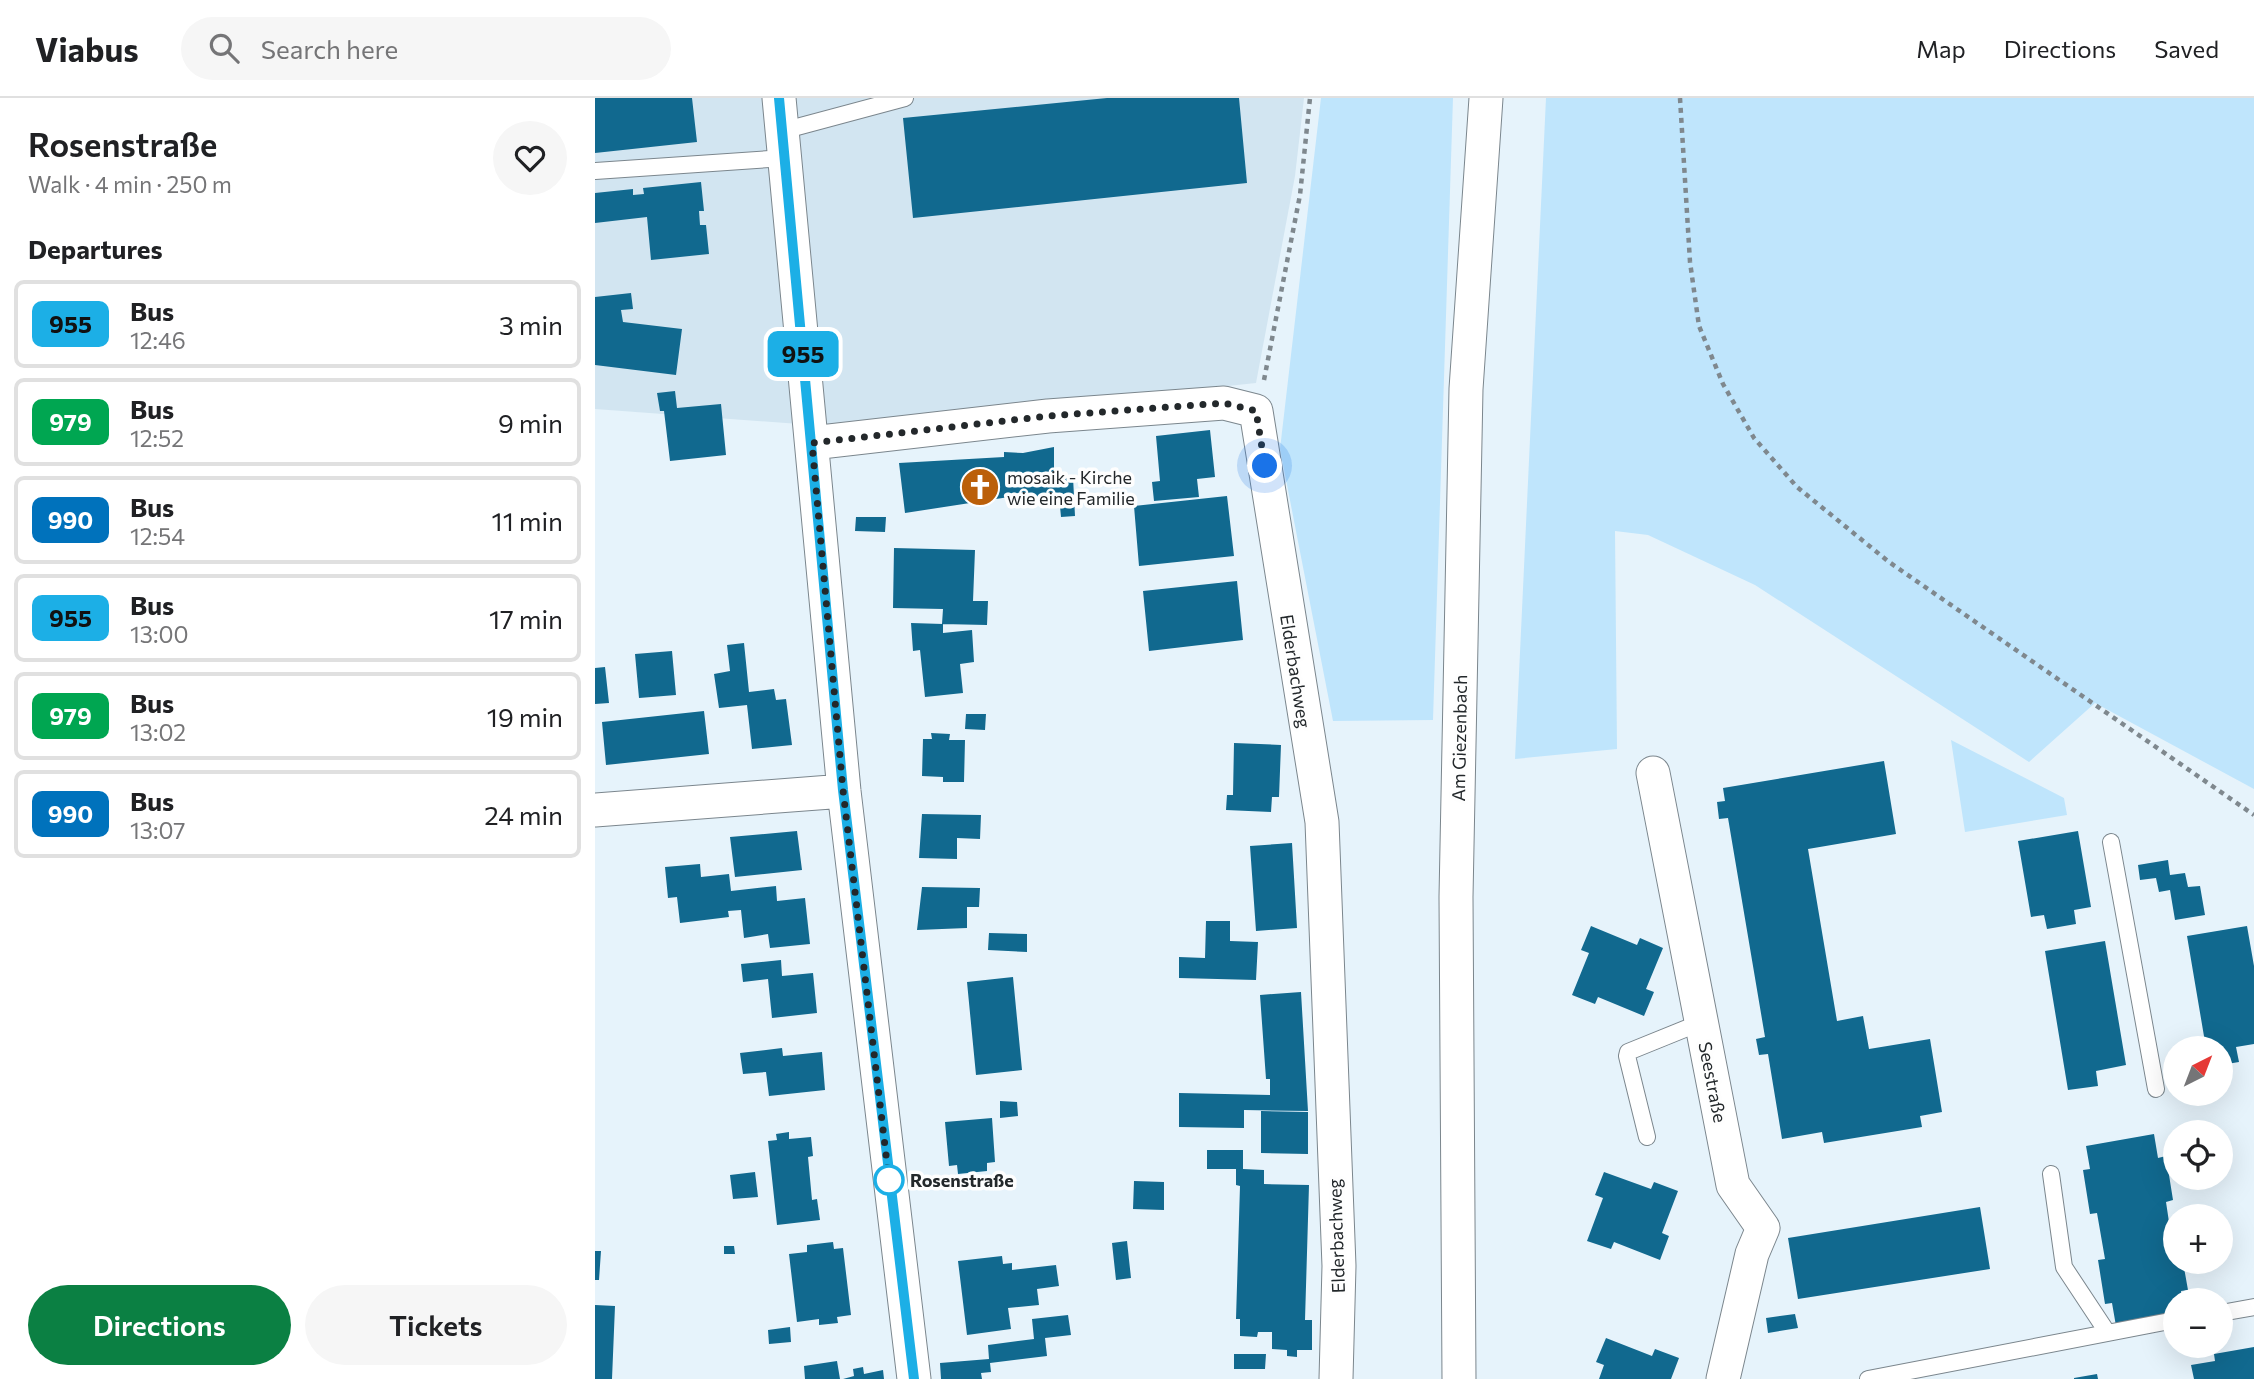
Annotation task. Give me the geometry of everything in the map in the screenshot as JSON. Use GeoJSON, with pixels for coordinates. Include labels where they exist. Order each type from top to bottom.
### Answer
{"type":"FeatureCollection","features":[{"type":"Feature","properties":{"kind":"street"},"geometry":{"type":"LineString","coordinates":[[779,98],[843,790],[914,1379]]}},
{"type":"Feature","properties":{"kind":"street","name":"Am Giezenbach"},"geometry":{"type":"LineString","coordinates":[[1459,1379],[1456,897],[1459,718],[1467,389],[1486,98]]}},
{"type":"Feature","properties":{"kind":"street"},"geometry":{"type":"LineString","coordinates":[[812,443],[1048,416],[1224,403],[1256,411]]}},
{"type":"Feature","properties":{"kind":"street","name":"Elderbachweg"},"geometry":{"type":"LineString","coordinates":[[1256,411],[1322,822],[1339,1266],[1336,1379]]}},
{"type":"Feature","properties":{"kind":"street","name":"Seestraße"},"geometry":{"type":"LineString","coordinates":[[1653,773],[1733,1185],[1763,1228],[1752,1254],[1723,1379]]}},
{"type":"Feature","properties":{"kind":"street"},"geometry":{"type":"LineString","coordinates":[[595,810],[843,790]]}},
{"type":"Feature","properties":{"kind":"lane"},"geometry":{"type":"LineString","coordinates":[[595,171],[784,145],[905,98]]}},
{"type":"Feature","properties":{"kind":"lane"},"geometry":{"type":"LineString","coordinates":[[2111,842],[2156,1089]]}},
{"type":"Feature","properties":{"kind":"lane"},"geometry":{"type":"LineString","coordinates":[[1647,1137],[1628,1052],[1702,1022]]}},
{"type":"Feature","properties":{"kind":"lane"},"geometry":{"type":"LineString","coordinates":[[2051,1174],[2064,1267],[2107,1332]]}},
{"type":"Feature","properties":{"kind":"lane"},"geometry":{"type":"LineString","coordinates":[[2233,1310],[2254,1307]]}},
{"type":"Feature","properties":{"kind":"lane"},"geometry":{"type":"LineString","coordinates":[[1868,1379],[2163,1322]]}},
{"type":"Feature","properties":{"kind":"path"},"geometry":{"type":"LineString","coordinates":[[1256,411],[1268,364],[1300,195],[1310,98]]}},
{"type":"Feature","properties":{"kind":"path"},"geometry":{"type":"LineString","coordinates":[[1680,98],[1690,262],[1699,326],[1723,384],[1754,438],[1797,487],[1889,562],[2254,815]]}},
{"type":"Feature","properties":{"kind":"shaded area"},"geometry":{"type":"Polygon","coordinates":[[[595,98],[1304,98],[1295,176],[1256,383],[840,427],[595,409],[595,98]]]}},
{"type":"Feature","properties":{"kind":"shaded area"},"geometry":{"type":"Polygon","coordinates":[[[1321,98],[1453,98],[1433,720],[1333,721],[1280,449],[1321,98]]]}},
{"type":"Feature","properties":{"kind":"shaded area"},"geometry":{"type":"Polygon","coordinates":[[[1546,98],[2254,98],[2254,789],[2095,703],[2029,762],[1755,585],[1648,535],[1615,531],[1617,749],[1515,759],[1546,98]]]}},
{"type":"Feature","properties":{"kind":"shaded area"},"geometry":{"type":"Polygon","coordinates":[[[1951,740],[2064,798],[2067,815],[1965,832],[1951,740]]]}},
{"type":"Feature","properties":{"kind":"building"},"geometry":{"type":"Polygon","coordinates":[[[595,98],[692,98],[697,142],[595,153],[595,98]]]}},
{"type":"Feature","properties":{"kind":"building"},"geometry":{"type":"Polygon","coordinates":[[[1107,98],[1239,98],[1247,183],[913,218],[903,118],[1107,98]]]}},
{"type":"Feature","properties":{"kind":"building"},"geometry":{"type":"Polygon","coordinates":[[[701,182],[704,211],[699,211],[700,225],[706,225],[709,254],[651,260],[647,217],[595,223],[595,193],[633,189],[633,195],[644,194],[643,188],[701,182]]]}},
{"type":"Feature","properties":{"kind":"building"},"geometry":{"type":"Polygon","coordinates":[[[631,293],[633,309],[621,310],[623,322],[682,329],[676,375],[595,365],[595,297],[631,293]]]}},
{"type":"Feature","properties":{"kind":"building"},"geometry":{"type":"Polygon","coordinates":[[[675,391],[677,408],[721,404],[726,455],[670,461],[664,411],[660,411],[657,393],[675,391]]]}},
{"type":"Feature","properties":{"kind":"building"},"geometry":{"type":"Polygon","coordinates":[[[1210,430],[1215,477],[1197,479],[1199,497],[1154,501],[1152,482],[1160,481],[1156,436],[1210,430]]]}},
{"type":"Feature","properties":{"kind":"building","name":"mosaik - Kirche wie eine Familie"},"geometry":{"type":"Polygon","coordinates":[[[1054,447],[1054,478],[1073,477],[1075,516],[1061,517],[1059,496],[1028,497],[1009,502],[1009,497],[905,513],[899,463],[1004,457],[1004,452],[1023,453],[1054,447]]]}},
{"type":"Feature","properties":{"kind":"building"},"geometry":{"type":"Polygon","coordinates":[[[1227,496],[1234,556],[1139,566],[1134,506],[1227,496]]]}},
{"type":"Feature","properties":{"kind":"building"},"geometry":{"type":"Polygon","coordinates":[[[856,517],[886,517],[885,532],[855,531],[856,517]]]}},
{"type":"Feature","properties":{"kind":"building"},"geometry":{"type":"Polygon","coordinates":[[[894,548],[975,550],[973,601],[988,601],[987,625],[942,624],[943,609],[893,608],[894,548]]]}},
{"type":"Feature","properties":{"kind":"building"},"geometry":{"type":"Polygon","coordinates":[[[1237,581],[1243,640],[1149,651],[1143,591],[1237,581]]]}},
{"type":"Feature","properties":{"kind":"building"},"geometry":{"type":"Polygon","coordinates":[[[911,623],[943,624],[943,633],[972,630],[974,662],[960,664],[963,693],[925,697],[920,650],[913,651],[911,623]]]}},
{"type":"Feature","properties":{"kind":"building"},"geometry":{"type":"Polygon","coordinates":[[[744,643],[749,692],[774,689],[776,700],[786,699],[792,745],[752,749],[747,705],[719,708],[714,674],[730,671],[727,645],[744,643]]]}},
{"type":"Feature","properties":{"kind":"building"},"geometry":{"type":"Polygon","coordinates":[[[672,651],[676,695],[639,698],[635,654],[672,651]]]}},
{"type":"Feature","properties":{"kind":"building"},"geometry":{"type":"Polygon","coordinates":[[[605,667],[609,703],[595,704],[595,668],[605,667]]]}},
{"type":"Feature","properties":{"kind":"building"},"geometry":{"type":"Polygon","coordinates":[[[704,711],[709,754],[606,765],[602,722],[704,711]]]}},
{"type":"Feature","properties":{"kind":"building"},"geometry":{"type":"Polygon","coordinates":[[[966,714],[986,714],[985,730],[965,729],[966,714]]]}},
{"type":"Feature","properties":{"kind":"building"},"geometry":{"type":"Polygon","coordinates":[[[931,733],[950,734],[949,740],[965,740],[964,782],[943,782],[943,777],[922,776],[923,739],[932,739],[931,733]]]}},
{"type":"Feature","properties":{"kind":"building"},"geometry":{"type":"Polygon","coordinates":[[[1234,743],[1281,745],[1279,797],[1272,797],[1271,812],[1226,810],[1227,795],[1233,795],[1234,743]]]}},
{"type":"Feature","properties":{"kind":"building"},"geometry":{"type":"Polygon","coordinates":[[[1884,761],[1896,834],[1808,849],[1837,1021],[1863,1016],[1869,1049],[1930,1039],[1942,1112],[1920,1116],[1922,1127],[1824,1143],[1822,1132],[1782,1139],[1768,1054],[1759,1055],[1756,1039],[1765,1037],[1728,818],[1719,819],[1717,802],[1725,801],[1723,788],[1884,761]]]}},
{"type":"Feature","properties":{"kind":"building"},"geometry":{"type":"Polygon","coordinates":[[[922,814],[981,815],[980,839],[957,838],[957,859],[919,858],[922,814]]]}},
{"type":"Feature","properties":{"kind":"building"},"geometry":{"type":"Polygon","coordinates":[[[797,831],[802,870],[735,877],[730,837],[797,831]]]}},
{"type":"Feature","properties":{"kind":"building"},"geometry":{"type":"Polygon","coordinates":[[[2078,831],[2091,907],[2074,910],[2076,924],[2047,929],[2044,915],[2031,917],[2018,841],[2078,831]]]}},
{"type":"Feature","properties":{"kind":"building"},"geometry":{"type":"Polygon","coordinates":[[[1292,843],[1297,928],[1256,931],[1250,846],[1292,843]]]}},
{"type":"Feature","properties":{"kind":"building"},"geometry":{"type":"Polygon","coordinates":[[[2168,860],[2170,875],[2185,873],[2188,887],[2200,886],[2205,915],[2175,920],[2170,890],[2159,892],[2156,878],[2140,880],[2138,865],[2168,860]]]}},
{"type":"Feature","properties":{"kind":"building"},"geometry":{"type":"Polygon","coordinates":[[[700,864],[701,877],[729,874],[731,891],[776,886],[777,901],[805,898],[810,944],[770,948],[768,934],[744,938],[741,910],[728,911],[729,917],[680,923],[677,897],[668,898],[665,867],[700,864]]]}},
{"type":"Feature","properties":{"kind":"building"},"geometry":{"type":"Polygon","coordinates":[[[922,887],[980,888],[979,907],[967,907],[967,928],[917,930],[922,887]]]}},
{"type":"Feature","properties":{"kind":"building"},"geometry":{"type":"Polygon","coordinates":[[[1206,921],[1230,921],[1230,941],[1258,942],[1256,980],[1179,978],[1179,957],[1205,958],[1206,921]]]}},
{"type":"Feature","properties":{"kind":"building"},"geometry":{"type":"Polygon","coordinates":[[[1591,926],[1637,945],[1640,938],[1663,948],[1646,989],[1654,992],[1644,1016],[1598,997],[1595,1004],[1572,995],[1589,953],[1581,950],[1591,926]]]}},
{"type":"Feature","properties":{"kind":"building"},"geometry":{"type":"Polygon","coordinates":[[[2247,926],[2254,966],[2254,1044],[2236,1047],[2239,1062],[2233,1063],[2233,1036],[2204,1036],[2187,936],[2247,926]]]}},
{"type":"Feature","properties":{"kind":"building"},"geometry":{"type":"Polygon","coordinates":[[[989,933],[1027,934],[1027,952],[988,950],[989,933]]]}},
{"type":"Feature","properties":{"kind":"building"},"geometry":{"type":"Polygon","coordinates":[[[2105,941],[2126,1065],[2096,1071],[2098,1086],[2068,1090],[2045,951],[2105,941]]]}},
{"type":"Feature","properties":{"kind":"building"},"geometry":{"type":"Polygon","coordinates":[[[781,960],[782,976],[813,973],[817,1013],[772,1018],[768,979],[743,982],[741,964],[781,960]]]}},
{"type":"Feature","properties":{"kind":"building"},"geometry":{"type":"Polygon","coordinates":[[[1013,977],[1022,1070],[976,1075],[967,982],[1013,977]]]}},
{"type":"Feature","properties":{"kind":"building"},"geometry":{"type":"Polygon","coordinates":[[[1301,992],[1308,1111],[1244,1110],[1244,1128],[1179,1127],[1179,1093],[1270,1095],[1270,1079],[1266,1079],[1260,995],[1301,992]]]}},
{"type":"Feature","properties":{"kind":"building"},"geometry":{"type":"Polygon","coordinates":[[[782,1048],[783,1056],[822,1052],[825,1090],[769,1096],[766,1072],[743,1074],[740,1053],[782,1048]]]}},
{"type":"Feature","properties":{"kind":"building"},"geometry":{"type":"Polygon","coordinates":[[[1000,1101],[1017,1102],[1018,1116],[1000,1118],[1000,1101]]]}},
{"type":"Feature","properties":{"kind":"building"},"geometry":{"type":"Polygon","coordinates":[[[1261,1111],[1308,1112],[1308,1154],[1261,1153],[1261,1111]]]}},
{"type":"Feature","properties":{"kind":"building"},"geometry":{"type":"Polygon","coordinates":[[[992,1118],[995,1162],[987,1163],[987,1171],[958,1174],[957,1165],[949,1166],[945,1122],[992,1118]]]}},
{"type":"Feature","properties":{"kind":"building"},"geometry":{"type":"Polygon","coordinates":[[[789,1132],[789,1139],[811,1137],[813,1156],[808,1157],[812,1200],[817,1199],[820,1220],[777,1225],[768,1141],[777,1140],[776,1134],[789,1132]]]}},
{"type":"Feature","properties":{"kind":"building"},"geometry":{"type":"Polygon","coordinates":[[[2154,1134],[2158,1158],[2163,1157],[2163,1190],[2171,1190],[2173,1200],[2163,1204],[2163,1274],[2185,1274],[2188,1288],[2163,1288],[2163,1318],[2116,1326],[2112,1303],[2105,1304],[2098,1260],[2105,1259],[2097,1213],[2090,1214],[2083,1170],[2090,1169],[2086,1146],[2154,1134]]]}},
{"type":"Feature","properties":{"kind":"building"},"geometry":{"type":"Polygon","coordinates":[[[1207,1150],[1243,1150],[1243,1169],[1264,1170],[1264,1184],[1309,1185],[1305,1320],[1312,1320],[1312,1350],[1297,1350],[1297,1357],[1287,1356],[1287,1350],[1272,1349],[1272,1332],[1258,1332],[1257,1337],[1240,1336],[1240,1319],[1236,1319],[1240,1186],[1236,1185],[1236,1169],[1207,1169],[1207,1150]]]}},
{"type":"Feature","properties":{"kind":"building"},"geometry":{"type":"Polygon","coordinates":[[[755,1172],[758,1197],[733,1199],[730,1175],[755,1172]]]}},
{"type":"Feature","properties":{"kind":"building"},"geometry":{"type":"Polygon","coordinates":[[[1604,1172],[1651,1189],[1654,1182],[1678,1191],[1662,1233],[1669,1236],[1660,1260],[1614,1242],[1611,1249],[1587,1241],[1603,1198],[1595,1195],[1604,1172]]]}},
{"type":"Feature","properties":{"kind":"building"},"geometry":{"type":"Polygon","coordinates":[[[1134,1181],[1164,1182],[1164,1210],[1133,1209],[1134,1181]]]}},
{"type":"Feature","properties":{"kind":"building"},"geometry":{"type":"Polygon","coordinates":[[[1980,1207],[1990,1269],[1798,1299],[1788,1238],[1980,1207]]]}},
{"type":"Feature","properties":{"kind":"building"},"geometry":{"type":"Polygon","coordinates":[[[1127,1241],[1131,1278],[1116,1280],[1112,1243],[1127,1241]]]}},
{"type":"Feature","properties":{"kind":"building"},"geometry":{"type":"Polygon","coordinates":[[[833,1242],[834,1249],[843,1248],[851,1315],[837,1317],[838,1323],[819,1325],[819,1319],[797,1322],[789,1254],[807,1252],[807,1245],[833,1242]]]}},
{"type":"Feature","properties":{"kind":"building"},"geometry":{"type":"Polygon","coordinates":[[[724,1246],[734,1246],[735,1254],[724,1254],[724,1246]]]}},
{"type":"Feature","properties":{"kind":"building"},"geometry":{"type":"Polygon","coordinates":[[[595,1251],[601,1251],[599,1280],[595,1280],[595,1251]]]}},
{"type":"Feature","properties":{"kind":"building"},"geometry":{"type":"Polygon","coordinates":[[[1002,1256],[1003,1264],[1012,1263],[1012,1270],[1056,1265],[1059,1286],[1037,1289],[1039,1305],[1008,1308],[1011,1329],[967,1335],[958,1261],[1002,1256]]]}},
{"type":"Feature","properties":{"kind":"building"},"geometry":{"type":"Polygon","coordinates":[[[595,1305],[615,1306],[612,1379],[595,1379],[595,1305]]]}},
{"type":"Feature","properties":{"kind":"building"},"geometry":{"type":"Polygon","coordinates":[[[1795,1314],[1798,1328],[1768,1333],[1766,1318],[1795,1314]]]}},
{"type":"Feature","properties":{"kind":"building"},"geometry":{"type":"Polygon","coordinates":[[[1068,1315],[1071,1335],[1045,1338],[1047,1356],[990,1363],[991,1372],[981,1373],[982,1379],[941,1379],[940,1363],[989,1359],[988,1345],[1034,1339],[1032,1319],[1068,1315]]]}},
{"type":"Feature","properties":{"kind":"building"},"geometry":{"type":"Polygon","coordinates":[[[790,1327],[791,1342],[769,1344],[768,1330],[790,1327]]]}},
{"type":"Feature","properties":{"kind":"building"},"geometry":{"type":"Polygon","coordinates":[[[1606,1338],[1652,1356],[1655,1349],[1679,1358],[1671,1379],[1599,1379],[1604,1365],[1596,1362],[1606,1338]]]}},
{"type":"Feature","properties":{"kind":"building"},"geometry":{"type":"Polygon","coordinates":[[[2254,1347],[2254,1379],[2194,1379],[2191,1365],[2215,1361],[2215,1358],[2233,1358],[2233,1351],[2254,1347]]]}},
{"type":"Feature","properties":{"kind":"building"},"geometry":{"type":"Polygon","coordinates":[[[1234,1354],[1266,1354],[1265,1369],[1234,1369],[1234,1354]]]}},
{"type":"Feature","properties":{"kind":"building"},"geometry":{"type":"Polygon","coordinates":[[[837,1361],[840,1379],[805,1379],[804,1366],[837,1361]]]}},
{"type":"Feature","properties":{"kind":"building"},"geometry":{"type":"Polygon","coordinates":[[[863,1367],[864,1374],[883,1370],[884,1379],[843,1379],[854,1376],[853,1369],[863,1367]]]}},
{"type":"Feature","properties":{"kind":"building"},"geometry":{"type":"Polygon","coordinates":[[[2097,1374],[2098,1379],[2074,1379],[2074,1378],[2097,1374]]]}},
{"type":"Feature","properties":{"kind":"bus line","name":"955"},"geometry":{"type":"LineString","coordinates":[[779,98],[843,790],[914,1379]]}},
{"type":"Feature","properties":{"kind":"place","name":"mosaik - Kirche wie eine Familie"},"geometry":{"type":"Point","coordinates":[980,487]}},
{"type":"Feature","properties":{"kind":"place","name":"Rosenstraße"},"geometry":{"type":"Point","coordinates":[889,1180]}},
{"type":"Feature","properties":{"kind":"route"},"geometry":{"type":"LineString","coordinates":[[889,1180],[843,790],[812,443],[1048,416],[1224,403],[1256,411],[1265,466]]}}]}
